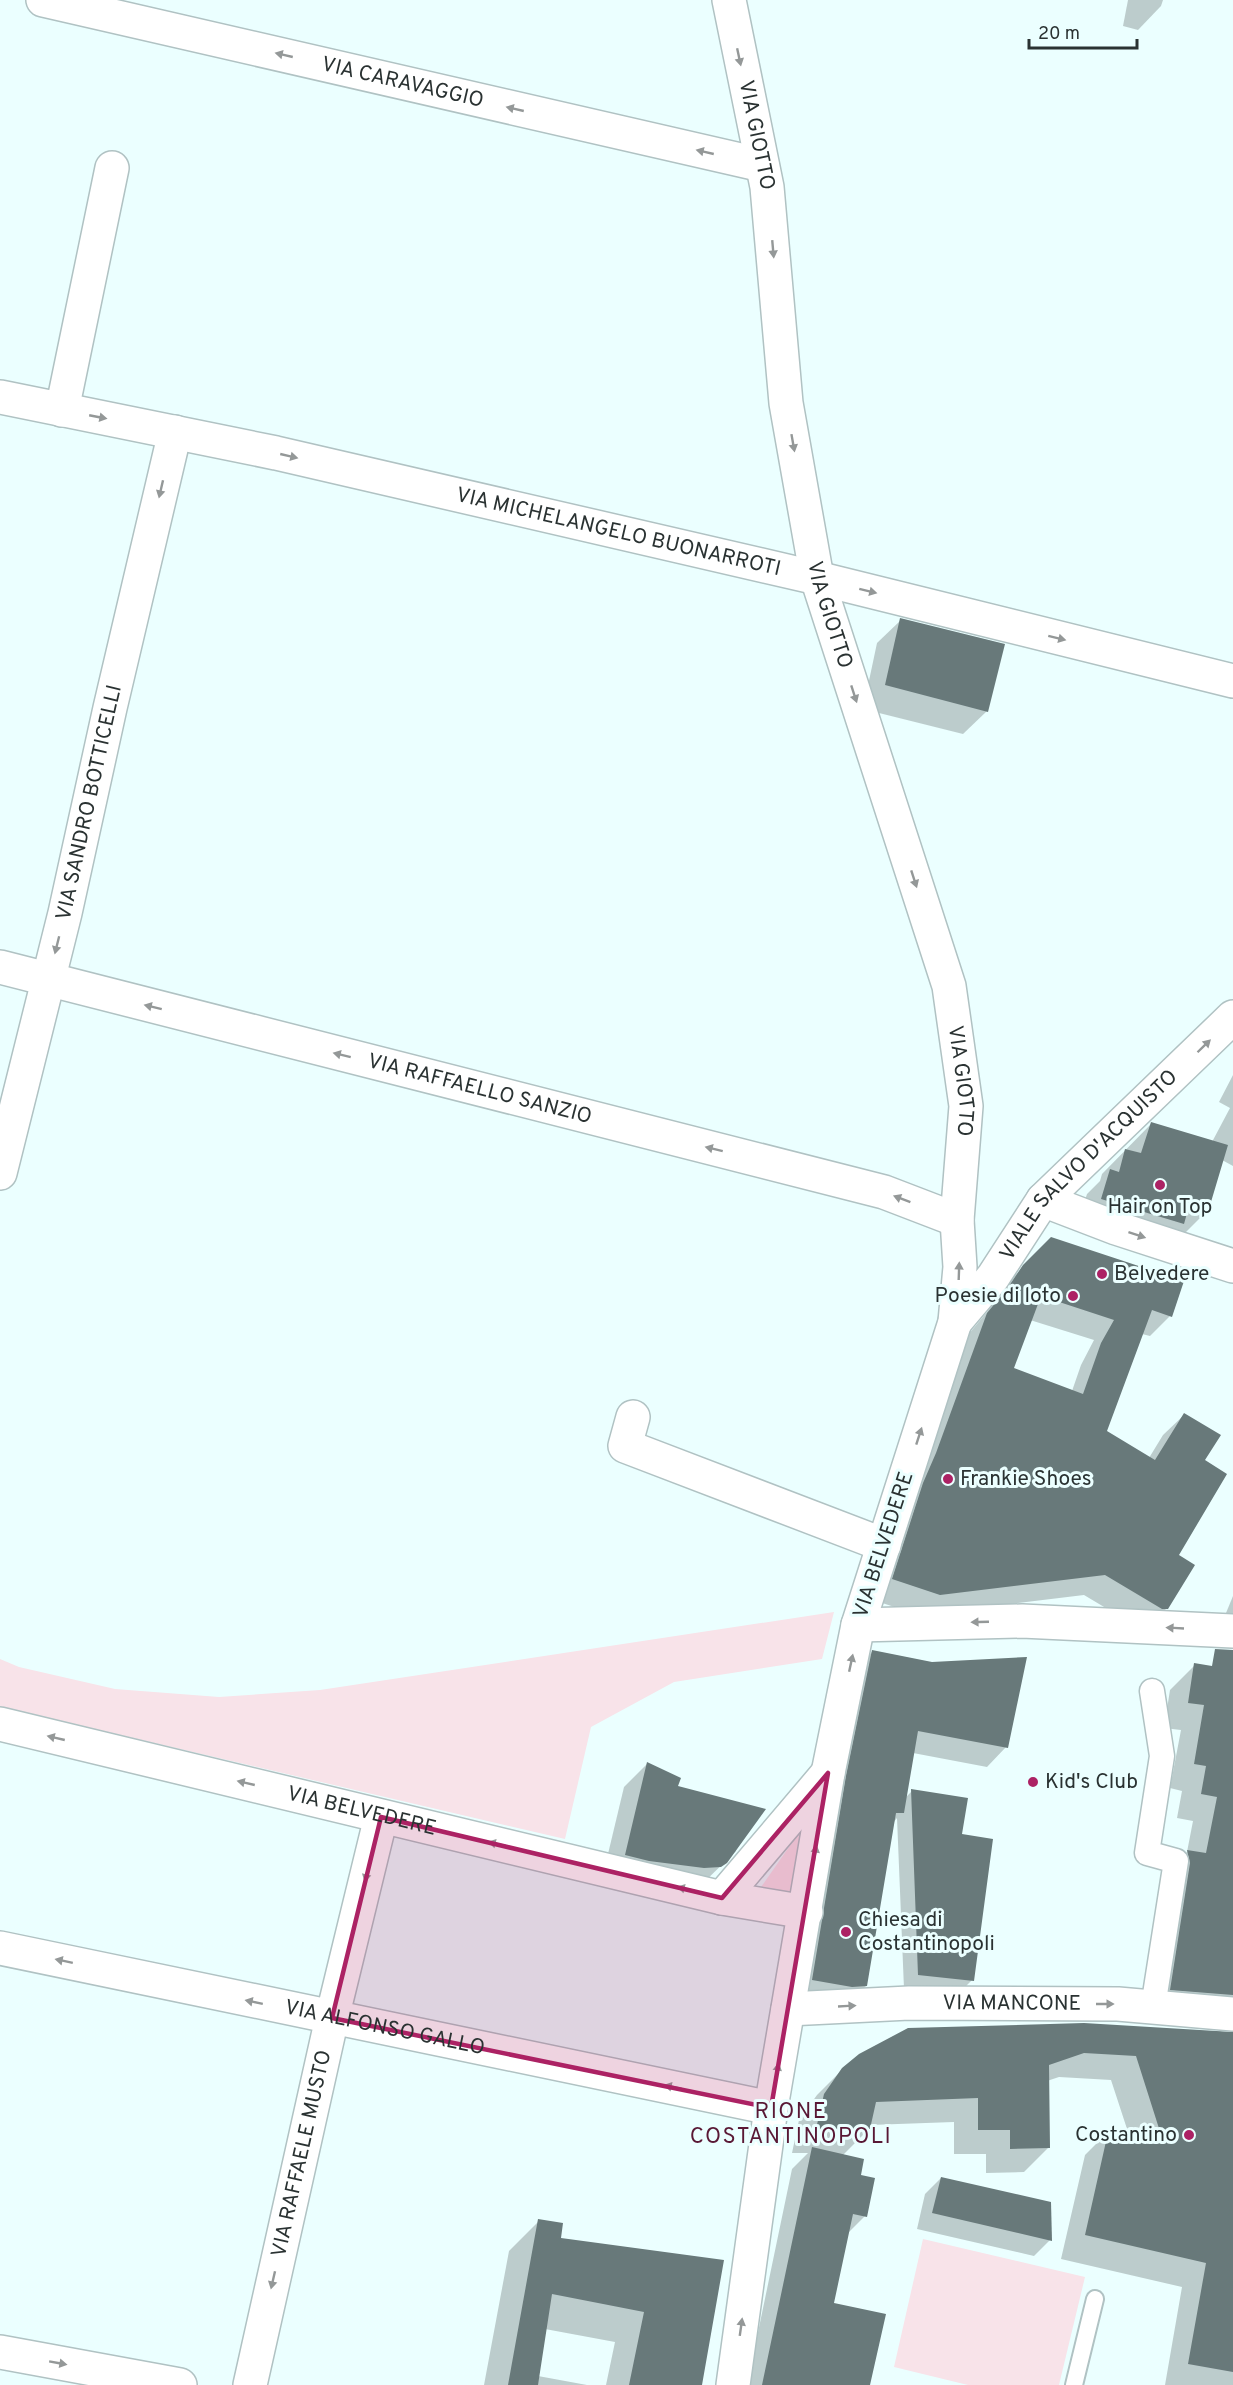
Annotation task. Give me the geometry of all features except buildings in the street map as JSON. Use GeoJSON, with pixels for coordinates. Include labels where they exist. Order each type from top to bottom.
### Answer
{"type":"FeatureCollection","features":[{"type":"Feature","properties":{"kind":"street","name":"VIA GIOTTO"},"geometry":{"type":"LineString","coordinates":[[729,0],[767,187],[786,403],[816,578],[949,986],[966,1106],[957,1220],[960,1267],[955,1322]]}},
{"type":"Feature","properties":{"kind":"street","name":"VIA CARAVAGGIO"},"geometry":{"type":"LineString","coordinates":[[58,2],[762,165]]}},
{"type":"Feature","properties":{"kind":"street"},"geometry":{"type":"LineString","coordinates":[[62,410],[112,168]]}},
{"type":"Feature","properties":{"kind":"street","name":"VIA MICHELANGELO BUONARROTI"},"geometry":{"type":"LineString","coordinates":[[0,397],[276,453],[816,578],[1233,681]]}},
{"type":"Feature","properties":{"kind":"street","name":"VIA SANDRO BOTTICELLI"},"geometry":{"type":"LineString","coordinates":[[0,1173],[48,981],[175,432]]}},
{"type":"Feature","properties":{"kind":"street","name":"VIA RAFFAELLO SANZIO"},"geometry":{"type":"LineString","coordinates":[[0,967],[884,1192],[957,1220]]}},
{"type":"Feature","properties":{"kind":"street","name":"VIALE SALVO D'ACQUISTO"},"geometry":{"type":"LineString","coordinates":[[955,1322],[993,1277],[1043,1200],[1233,1017]]}},
{"type":"Feature","properties":{"kind":"street"},"geometry":{"type":"LineString","coordinates":[[1043,1200],[1116,1228],[1233,1266]]}},
{"type":"Feature","properties":{"kind":"street","name":"VIA BELVEDERE"},"geometry":{"type":"LineString","coordinates":[[0,1724],[722,1898],[806,1912],[828,1773],[858,1625],[955,1322]]}},
{"type":"Feature","properties":{"kind":"street"},"geometry":{"type":"LineString","coordinates":[[633,1417],[625,1446],[884,1545]]}},
{"type":"Feature","properties":{"kind":"street"},"geometry":{"type":"LineString","coordinates":[[858,1625],[1022,1621],[1233,1631]]}},
{"type":"Feature","properties":{"kind":"street"},"geometry":{"type":"LineString","coordinates":[[1152,1690],[1162,1756],[1147,1853],[1176,1861],[1153,2007]]}},
{"type":"Feature","properties":{"kind":"street","name":"VIA BELVEDERE"},"geometry":{"type":"LineString","coordinates":[[722,1898],[828,1773]]}},
{"type":"Feature","properties":{"kind":"street","name":"VIA RAFFAELE MUSTO"},"geometry":{"type":"LineString","coordinates":[[250,2385],[332,2018],[381,1817]]}},
{"type":"Feature","properties":{"kind":"street"},"geometry":{"type":"LineString","coordinates":[[733,2385],[771,2108],[806,1912]]}},
{"type":"Feature","properties":{"kind":"street","name":"VIA ALFONSO GALLO"},"geometry":{"type":"LineString","coordinates":[[0,1948],[771,2108]]}},
{"type":"Feature","properties":{"kind":"street","name":"VIA MANCONE"},"geometry":{"type":"LineString","coordinates":[[788,2009],[909,2003],[1118,2004],[1233,2014]]}},
{"type":"Feature","properties":{"kind":"street"},"geometry":{"type":"LineString","coordinates":[[0,2352],[180,2385]]}},
{"type":"Feature","properties":{"kind":"lane"},"geometry":{"type":"LineString","coordinates":[[1074,2385],[1095,2299]]}},
{"type":"Feature","properties":{"kind":"highlighted area"},"geometry":{"type":"Polygon","coordinates":[[[828,1773],[771,2108],[332,2018],[381,1817],[722,1898],[828,1773]]]}},
{"type":"Feature","properties":{"kind":"shaded area"},"geometry":{"type":"Polygon","coordinates":[[[834,1612],[822,1659],[674,1682],[591,1727],[565,1839],[0,1707],[0,1659],[19,1667],[115,1689],[219,1697],[320,1690],[834,1612]]]}},
{"type":"Feature","properties":{"kind":"shaded area"},"geometry":{"type":"Polygon","coordinates":[[[812,1814],[802,1899],[759,1890],[812,1814]]]}},
{"type":"Feature","properties":{"kind":"shaded area"},"geometry":{"type":"Polygon","coordinates":[[[923,2239],[1085,2277],[1059,2385],[968,2385],[894,2367],[923,2239]]]}},
{"type":"Feature","properties":{"kind":"place","name":"Hair on Top"},"geometry":{"type":"Point","coordinates":[1160,1185]}},
{"type":"Feature","properties":{"kind":"place","name":"Belvedere"},"geometry":{"type":"Point","coordinates":[1102,1274]}},
{"type":"Feature","properties":{"kind":"place","name":"Poesie di loto"},"geometry":{"type":"Point","coordinates":[1073,1296]}},
{"type":"Feature","properties":{"kind":"place","name":"Frankie Shoes"},"geometry":{"type":"Point","coordinates":[948,1479]}},
{"type":"Feature","properties":{"kind":"place","name":"Kid's Club"},"geometry":{"type":"Point","coordinates":[1033,1782]}},
{"type":"Feature","properties":{"kind":"place","name":"Chiesa di Costantinopoli"},"geometry":{"type":"Point","coordinates":[846,1932]}},
{"type":"Feature","properties":{"kind":"place","name":"Costantino"},"geometry":{"type":"Point","coordinates":[1189,2135]}},
{"type":"Feature","properties":{"kind":"district","name":"RIONE COSTANTINOPOLI"},"geometry":{"type":"Point","coordinates":[791,2124]}}]}
